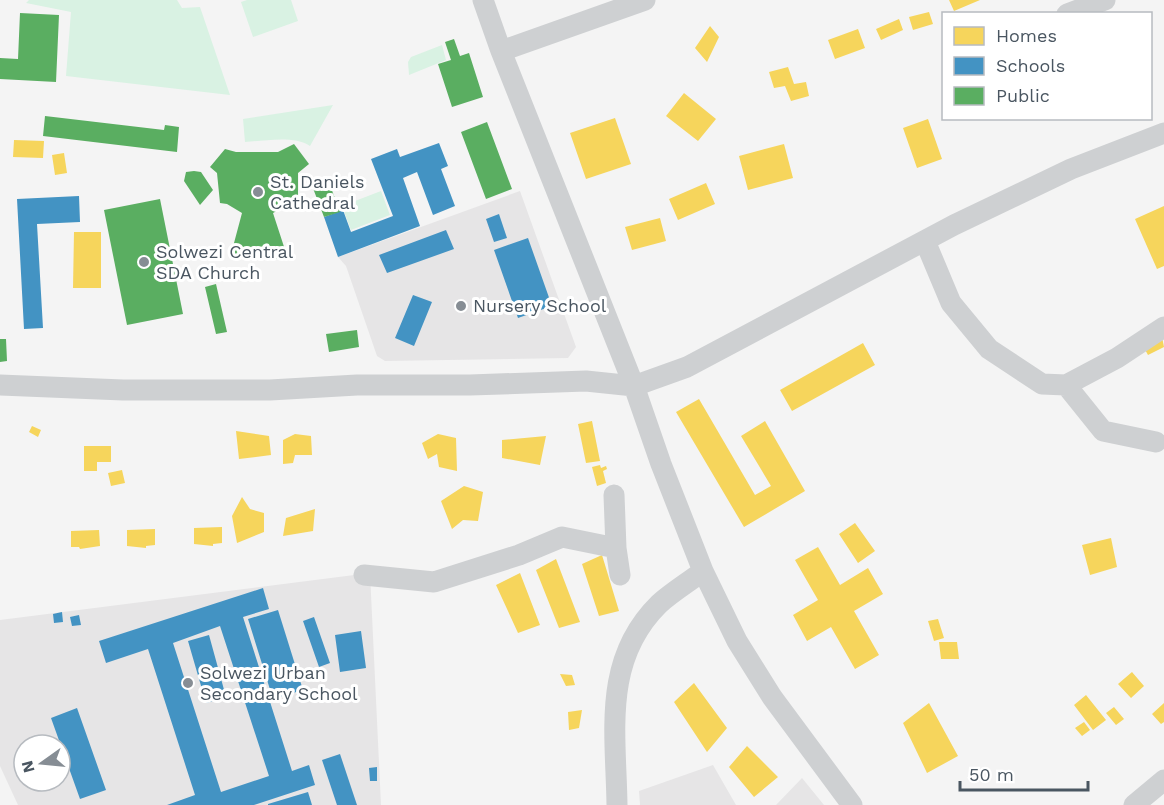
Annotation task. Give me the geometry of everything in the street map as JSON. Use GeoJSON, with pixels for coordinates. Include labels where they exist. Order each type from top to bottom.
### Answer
{"type":"FeatureCollection","features":[{"type":"Feature","properties":{"kind":"street"},"geometry":{"type":"LineString","coordinates":[[483,0],[501,51],[634,386],[661,464],[703,571],[737,641],[772,697],[852,805]]}},
{"type":"Feature","properties":{"kind":"street"},"geometry":{"type":"LineString","coordinates":[[501,51],[645,0]]}},
{"type":"Feature","properties":{"kind":"street"},"geometry":{"type":"LineString","coordinates":[[1072,12],[1105,0]]}},
{"type":"Feature","properties":{"kind":"street"},"geometry":{"type":"LineString","coordinates":[[0,385],[123,390],[270,390],[357,385],[470,385],[586,381],[634,386],[687,367],[925,241],[1071,169],[1164,133]]}},
{"type":"Feature","properties":{"kind":"street"},"geometry":{"type":"LineString","coordinates":[[925,241],[951,303],[989,349],[1042,384],[1066,385],[1117,358],[1164,327]]}},
{"type":"Feature","properties":{"kind":"street"},"geometry":{"type":"LineString","coordinates":[[1066,385],[1103,431],[1156,442]]}},
{"type":"Feature","properties":{"kind":"street"},"geometry":{"type":"LineString","coordinates":[[614,495],[616,548],[620,575]]}},
{"type":"Feature","properties":{"kind":"street"},"geometry":{"type":"LineString","coordinates":[[364,575],[434,582],[519,555],[562,537],[616,548]]}},
{"type":"Feature","properties":{"kind":"street"},"geometry":{"type":"LineString","coordinates":[[617,805],[616,692],[623,659],[638,630],[659,604],[703,571]]}},
{"type":"Feature","properties":{"kind":"street"},"geometry":{"type":"LineString","coordinates":[[1134,805],[1164,780]]}},
{"type":"Feature","properties":{"kind":"shaded area","name":"Nursery School"},"geometry":{"type":"Polygon","coordinates":[[[520,191],[576,347],[568,358],[385,361],[377,356],[346,266],[338,257],[520,191]]]}},
{"type":"Feature","properties":{"kind":"shaded area","name":"Solwezi Urban Secondary School"},"geometry":{"type":"Polygon","coordinates":[[[370,573],[381,805],[18,805],[12,793],[72,793],[72,733],[12,733],[12,792],[0,766],[0,620],[370,573]]]}},
{"type":"Feature","properties":{"kind":"shaded area"},"geometry":{"type":"Polygon","coordinates":[[[713,765],[736,805],[640,805],[639,791],[713,765]]]}},
{"type":"Feature","properties":{"kind":"shaded area"},"geometry":{"type":"Polygon","coordinates":[[[802,778],[824,805],[776,805],[802,778]]]}},
{"type":"Feature","properties":{"kind":"green space"},"geometry":{"type":"Polygon","coordinates":[[[29,0],[177,0],[182,8],[200,7],[230,95],[66,76],[71,12],[26,3],[29,0]]]}},
{"type":"Feature","properties":{"kind":"green space"},"geometry":{"type":"Polygon","coordinates":[[[291,0],[298,21],[253,37],[241,2],[291,0]]]}},
{"type":"Feature","properties":{"kind":"green space"},"geometry":{"type":"Polygon","coordinates":[[[442,45],[446,60],[409,75],[408,62],[411,57],[442,45]]]}},
{"type":"Feature","properties":{"kind":"green space"},"geometry":{"type":"Polygon","coordinates":[[[333,105],[310,146],[287,140],[245,142],[243,119],[333,105]]]}},
{"type":"Feature","properties":{"kind":"green space"},"geometry":{"type":"Polygon","coordinates":[[[381,191],[390,215],[351,230],[342,206],[381,191]]]}},
{"type":"Feature","properties":{"kind":"building: Homes"},"geometry":{"type":"Polygon","coordinates":[[[949,0],[980,0],[954,11],[949,0]]]}},
{"type":"Feature","properties":{"kind":"building: Homes"},"geometry":{"type":"Polygon","coordinates":[[[929,12],[933,24],[913,30],[909,17],[929,12]]]}},
{"type":"Feature","properties":{"kind":"building: Homes"},"geometry":{"type":"Polygon","coordinates":[[[899,19],[903,30],[881,40],[876,29],[899,19]]]}},
{"type":"Feature","properties":{"kind":"building: Homes"},"geometry":{"type":"Polygon","coordinates":[[[710,26],[719,37],[707,62],[695,48],[710,26]]]}},
{"type":"Feature","properties":{"kind":"building: Homes"},"geometry":{"type":"Polygon","coordinates":[[[858,29],[865,48],[835,59],[828,40],[858,29]]]}},
{"type":"Feature","properties":{"kind":"building: Homes"},"geometry":{"type":"Polygon","coordinates":[[[788,67],[794,84],[806,82],[809,96],[791,101],[785,86],[774,88],[769,72],[788,67]]]}},
{"type":"Feature","properties":{"kind":"building: Homes"},"geometry":{"type":"Polygon","coordinates":[[[684,93],[716,119],[698,141],[666,116],[684,93]]]}},
{"type":"Feature","properties":{"kind":"building: Homes"},"geometry":{"type":"Polygon","coordinates":[[[615,118],[631,164],[586,179],[570,133],[615,118]]]}},
{"type":"Feature","properties":{"kind":"building: Homes"},"geometry":{"type":"Polygon","coordinates":[[[928,119],[942,159],[917,168],[903,128],[928,119]]]}},
{"type":"Feature","properties":{"kind":"building: Homes"},"geometry":{"type":"Polygon","coordinates":[[[14,140],[44,141],[43,158],[13,157],[14,140]]]}},
{"type":"Feature","properties":{"kind":"building: Homes"},"geometry":{"type":"Polygon","coordinates":[[[784,144],[793,178],[748,190],[739,156],[784,144]]]}},
{"type":"Feature","properties":{"kind":"building: Homes"},"geometry":{"type":"Polygon","coordinates":[[[64,153],[67,173],[55,175],[52,155],[64,153]]]}},
{"type":"Feature","properties":{"kind":"building: Homes"},"geometry":{"type":"Polygon","coordinates":[[[706,183],[715,204],[678,220],[669,199],[706,183]]]}},
{"type":"Feature","properties":{"kind":"building: Homes"},"geometry":{"type":"Polygon","coordinates":[[[1164,206],[1164,266],[1157,269],[1135,219],[1164,206]]]}},
{"type":"Feature","properties":{"kind":"building: Homes"},"geometry":{"type":"Polygon","coordinates":[[[660,218],[666,241],[632,250],[625,227],[660,218]]]}},
{"type":"Feature","properties":{"kind":"building: Homes"},"geometry":{"type":"Polygon","coordinates":[[[74,232],[101,232],[101,288],[73,288],[74,232]]]}},
{"type":"Feature","properties":{"kind":"building: Homes"},"geometry":{"type":"Polygon","coordinates":[[[1162,337],[1164,347],[1148,355],[1143,346],[1162,337]]]}},
{"type":"Feature","properties":{"kind":"building: Homes"},"geometry":{"type":"Polygon","coordinates":[[[863,343],[875,365],[792,411],[780,390],[863,343]]]}},
{"type":"Feature","properties":{"kind":"building: Homes"},"geometry":{"type":"Polygon","coordinates":[[[699,399],[755,495],[771,486],[741,436],[765,421],[805,491],[744,527],[676,412],[699,399]]]}},
{"type":"Feature","properties":{"kind":"building: Homes"},"geometry":{"type":"Polygon","coordinates":[[[592,421],[600,461],[586,463],[578,424],[592,421]]]}},
{"type":"Feature","properties":{"kind":"building: Homes"},"geometry":{"type":"Polygon","coordinates":[[[32,426],[41,430],[38,437],[29,432],[32,426]]]}},
{"type":"Feature","properties":{"kind":"building: Homes"},"geometry":{"type":"Polygon","coordinates":[[[236,431],[269,436],[271,455],[239,459],[236,431]]]}},
{"type":"Feature","properties":{"kind":"building: Homes"},"geometry":{"type":"Polygon","coordinates":[[[295,434],[311,436],[312,455],[295,455],[293,463],[283,464],[283,440],[295,434]]]}},
{"type":"Feature","properties":{"kind":"building: Homes"},"geometry":{"type":"Polygon","coordinates":[[[438,434],[456,438],[457,471],[439,467],[437,454],[428,459],[422,443],[438,434]]]}},
{"type":"Feature","properties":{"kind":"building: Homes"},"geometry":{"type":"Polygon","coordinates":[[[546,436],[540,465],[502,458],[502,440],[546,436]]]}},
{"type":"Feature","properties":{"kind":"building: Homes"},"geometry":{"type":"Polygon","coordinates":[[[84,446],[111,446],[111,462],[97,462],[97,471],[84,471],[84,446]]]}},
{"type":"Feature","properties":{"kind":"building: Homes"},"geometry":{"type":"Polygon","coordinates":[[[600,465],[601,468],[606,466],[607,469],[603,471],[606,483],[597,486],[592,467],[600,465]]]}},
{"type":"Feature","properties":{"kind":"building: Homes"},"geometry":{"type":"Polygon","coordinates":[[[122,470],[125,483],[111,486],[108,473],[122,470]]]}},
{"type":"Feature","properties":{"kind":"building: Homes"},"geometry":{"type":"Polygon","coordinates":[[[464,486],[483,492],[478,521],[463,520],[452,529],[441,501],[464,486]]]}},
{"type":"Feature","properties":{"kind":"building: Homes"},"geometry":{"type":"Polygon","coordinates":[[[242,497],[250,509],[264,513],[264,532],[237,543],[232,516],[242,497]]]}},
{"type":"Feature","properties":{"kind":"building: Homes"},"geometry":{"type":"Polygon","coordinates":[[[315,509],[313,531],[283,536],[286,518],[315,509]]]}},
{"type":"Feature","properties":{"kind":"building: Homes"},"geometry":{"type":"Polygon","coordinates":[[[855,523],[875,551],[858,563],[839,534],[855,523]]]}},
{"type":"Feature","properties":{"kind":"building: Homes"},"geometry":{"type":"Polygon","coordinates":[[[222,527],[222,543],[213,544],[213,546],[194,544],[194,528],[222,527]]]}},
{"type":"Feature","properties":{"kind":"building: Homes"},"geometry":{"type":"Polygon","coordinates":[[[155,529],[155,545],[146,546],[146,548],[127,546],[127,530],[155,529]]]}},
{"type":"Feature","properties":{"kind":"building: Homes"},"geometry":{"type":"Polygon","coordinates":[[[99,530],[100,546],[80,549],[71,547],[71,531],[99,530]]]}},
{"type":"Feature","properties":{"kind":"building: Homes"},"geometry":{"type":"Polygon","coordinates":[[[1111,538],[1117,567],[1090,575],[1082,545],[1111,538]]]}},
{"type":"Feature","properties":{"kind":"building: Homes"},"geometry":{"type":"Polygon","coordinates":[[[818,547],[840,585],[868,568],[883,594],[854,611],[879,655],[855,669],[831,627],[807,641],[793,615],[818,600],[795,560],[818,547]]]}},
{"type":"Feature","properties":{"kind":"building: Homes"},"geometry":{"type":"Polygon","coordinates":[[[602,555],[619,611],[599,616],[582,564],[602,555]]]}},
{"type":"Feature","properties":{"kind":"building: Homes"},"geometry":{"type":"Polygon","coordinates":[[[556,559],[580,622],[559,628],[536,570],[556,559]]]}},
{"type":"Feature","properties":{"kind":"building: Homes"},"geometry":{"type":"Polygon","coordinates":[[[520,573],[540,625],[518,633],[496,585],[520,573]]]}},
{"type":"Feature","properties":{"kind":"building: Homes"},"geometry":{"type":"Polygon","coordinates":[[[938,619],[944,638],[934,641],[928,621],[938,619]]]}},
{"type":"Feature","properties":{"kind":"building: Homes"},"geometry":{"type":"Polygon","coordinates":[[[939,642],[957,642],[959,659],[941,659],[939,642]]]}},
{"type":"Feature","properties":{"kind":"building: Homes"},"geometry":{"type":"Polygon","coordinates":[[[1132,672],[1144,686],[1131,698],[1118,684],[1132,672]]]}},
{"type":"Feature","properties":{"kind":"building: Homes"},"geometry":{"type":"Polygon","coordinates":[[[560,674],[572,675],[575,685],[566,686],[560,674]]]}},
{"type":"Feature","properties":{"kind":"building: Homes"},"geometry":{"type":"Polygon","coordinates":[[[694,683],[727,728],[707,752],[674,702],[694,683]]]}},
{"type":"Feature","properties":{"kind":"building: Homes"},"geometry":{"type":"Polygon","coordinates":[[[1086,695],[1106,720],[1093,730],[1074,705],[1086,695]]]}},
{"type":"Feature","properties":{"kind":"building: Homes"},"geometry":{"type":"Polygon","coordinates":[[[929,703],[958,756],[927,773],[903,723],[929,703]]]}},
{"type":"Feature","properties":{"kind":"building: Homes"},"geometry":{"type":"Polygon","coordinates":[[[1164,703],[1164,722],[1161,724],[1152,714],[1164,703]]]}},
{"type":"Feature","properties":{"kind":"building: Homes"},"geometry":{"type":"Polygon","coordinates":[[[1114,707],[1124,719],[1116,725],[1106,713],[1114,707]]]}},
{"type":"Feature","properties":{"kind":"building: Homes"},"geometry":{"type":"Polygon","coordinates":[[[582,710],[579,728],[569,730],[568,712],[582,710]]]}},
{"type":"Feature","properties":{"kind":"building: Homes"},"geometry":{"type":"Polygon","coordinates":[[[1084,722],[1090,730],[1082,736],[1075,728],[1084,722]]]}},
{"type":"Feature","properties":{"kind":"building: Homes"},"geometry":{"type":"Polygon","coordinates":[[[747,746],[778,777],[754,797],[729,767],[747,746]]]}},
{"type":"Feature","properties":{"kind":"building: Schools"},"geometry":{"type":"Polygon","coordinates":[[[439,143],[448,166],[441,169],[455,206],[433,215],[417,172],[403,178],[420,226],[338,257],[324,217],[343,210],[351,232],[393,216],[371,159],[397,149],[400,157],[439,143]]]}},
{"type":"Feature","properties":{"kind":"building: Schools"},"geometry":{"type":"Polygon","coordinates":[[[79,196],[80,222],[37,224],[43,328],[24,329],[17,199],[79,196]]]}},
{"type":"Feature","properties":{"kind":"building: Schools"},"geometry":{"type":"Polygon","coordinates":[[[499,214],[507,238],[494,242],[486,219],[499,214]]]}},
{"type":"Feature","properties":{"kind":"building: Schools"},"geometry":{"type":"Polygon","coordinates":[[[446,230],[454,249],[387,273],[379,255],[446,230]]]}},
{"type":"Feature","properties":{"kind":"building: Schools"},"geometry":{"type":"Polygon","coordinates":[[[528,238],[552,306],[518,318],[494,250],[528,238]]]}},
{"type":"Feature","properties":{"kind":"building: Schools"},"geometry":{"type":"Polygon","coordinates":[[[413,295],[432,302],[414,346],[395,338],[413,295]]]}},
{"type":"Feature","properties":{"kind":"building: Schools"},"geometry":{"type":"Polygon","coordinates":[[[263,588],[269,609],[243,617],[292,771],[309,765],[315,785],[254,805],[167,805],[195,795],[148,649],[106,663],[99,641],[263,588]],[[220,626],[173,643],[221,792],[269,776],[220,626]]]}},
{"type":"Feature","properties":{"kind":"building: Schools"},"geometry":{"type":"Polygon","coordinates":[[[278,610],[303,690],[273,699],[248,619],[278,610]]]}},
{"type":"Feature","properties":{"kind":"building: Schools"},"geometry":{"type":"Polygon","coordinates":[[[62,612],[63,622],[54,623],[53,614],[62,612]]]}},
{"type":"Feature","properties":{"kind":"building: Schools"},"geometry":{"type":"Polygon","coordinates":[[[79,615],[81,625],[72,626],[70,617],[79,615]]]}},
{"type":"Feature","properties":{"kind":"building: Schools"},"geometry":{"type":"Polygon","coordinates":[[[314,617],[330,663],[319,667],[303,621],[314,617]]]}},
{"type":"Feature","properties":{"kind":"building: Schools"},"geometry":{"type":"Polygon","coordinates":[[[361,631],[366,668],[340,672],[335,635],[361,631]]]}},
{"type":"Feature","properties":{"kind":"building: Schools"},"geometry":{"type":"Polygon","coordinates":[[[209,635],[226,697],[206,703],[188,641],[209,635]]]}},
{"type":"Feature","properties":{"kind":"building: Schools"},"geometry":{"type":"Polygon","coordinates":[[[77,708],[106,790],[80,799],[72,777],[72,733],[56,733],[51,718],[77,708]]]}},
{"type":"Feature","properties":{"kind":"building: Schools"},"geometry":{"type":"Polygon","coordinates":[[[340,754],[357,805],[337,805],[322,760],[340,754]]]}},
{"type":"Feature","properties":{"kind":"building: Schools"},"geometry":{"type":"Polygon","coordinates":[[[377,767],[377,781],[370,781],[369,768],[377,767]]]}},
{"type":"Feature","properties":{"kind":"building: Schools"},"geometry":{"type":"Polygon","coordinates":[[[308,792],[312,805],[268,805],[268,804],[308,792]]]}},
{"type":"Feature","properties":{"kind":"building: Public"},"geometry":{"type":"Polygon","coordinates":[[[20,13],[59,15],[56,82],[0,79],[0,58],[18,59],[20,13]]]}},
{"type":"Feature","properties":{"kind":"building: Public"},"geometry":{"type":"Polygon","coordinates":[[[454,39],[460,56],[469,53],[483,97],[452,107],[438,64],[451,60],[445,42],[454,39]]]}},
{"type":"Feature","properties":{"kind":"building: Public"},"geometry":{"type":"Polygon","coordinates":[[[45,116],[164,130],[165,125],[179,127],[177,152],[43,136],[45,116]]]}},
{"type":"Feature","properties":{"kind":"building: Public"},"geometry":{"type":"Polygon","coordinates":[[[487,122],[512,189],[486,199],[461,132],[487,122]]]}},
{"type":"Feature","properties":{"kind":"building: Public","name":"St. Daniels Cathedral"},"geometry":{"type":"Polygon","coordinates":[[[294,144],[309,164],[298,173],[298,204],[290,204],[273,213],[288,259],[230,258],[242,213],[227,204],[220,203],[217,173],[210,167],[225,149],[236,152],[278,152],[294,144]]]}},
{"type":"Feature","properties":{"kind":"building: Public"},"geometry":{"type":"Polygon","coordinates":[[[186,172],[201,172],[213,190],[200,205],[184,181],[186,172]]]}},
{"type":"Feature","properties":{"kind":"building: Public"},"geometry":{"type":"Polygon","coordinates":[[[327,177],[340,212],[324,217],[311,183],[327,177]]]}},
{"type":"Feature","properties":{"kind":"building: Public","name":"Solwezi Central SDA Church"},"geometry":{"type":"Polygon","coordinates":[[[160,199],[183,314],[127,325],[104,210],[160,199]]]}},
{"type":"Feature","properties":{"kind":"building: Public"},"geometry":{"type":"Polygon","coordinates":[[[216,284],[227,332],[216,334],[205,287],[216,284]]]}},
{"type":"Feature","properties":{"kind":"building: Public"},"geometry":{"type":"Polygon","coordinates":[[[357,330],[359,347],[329,352],[326,334],[357,330]]]}},
{"type":"Feature","properties":{"kind":"building: Public"},"geometry":{"type":"Polygon","coordinates":[[[0,339],[6,339],[7,361],[0,362],[0,339]]]}},
{"type":"Feature","properties":{"kind":"place","name":"St. Daniels Cathedral"},"geometry":{"type":"Point","coordinates":[258,192]}},
{"type":"Feature","properties":{"kind":"place","name":"Solwezi Central SDA Church"},"geometry":{"type":"Point","coordinates":[144,262]}},
{"type":"Feature","properties":{"kind":"place","name":"Nursery School"},"geometry":{"type":"Point","coordinates":[461,306]}},
{"type":"Feature","properties":{"kind":"place","name":"Solwezi Urban Secondary School"},"geometry":{"type":"Point","coordinates":[188,683]}}]}
